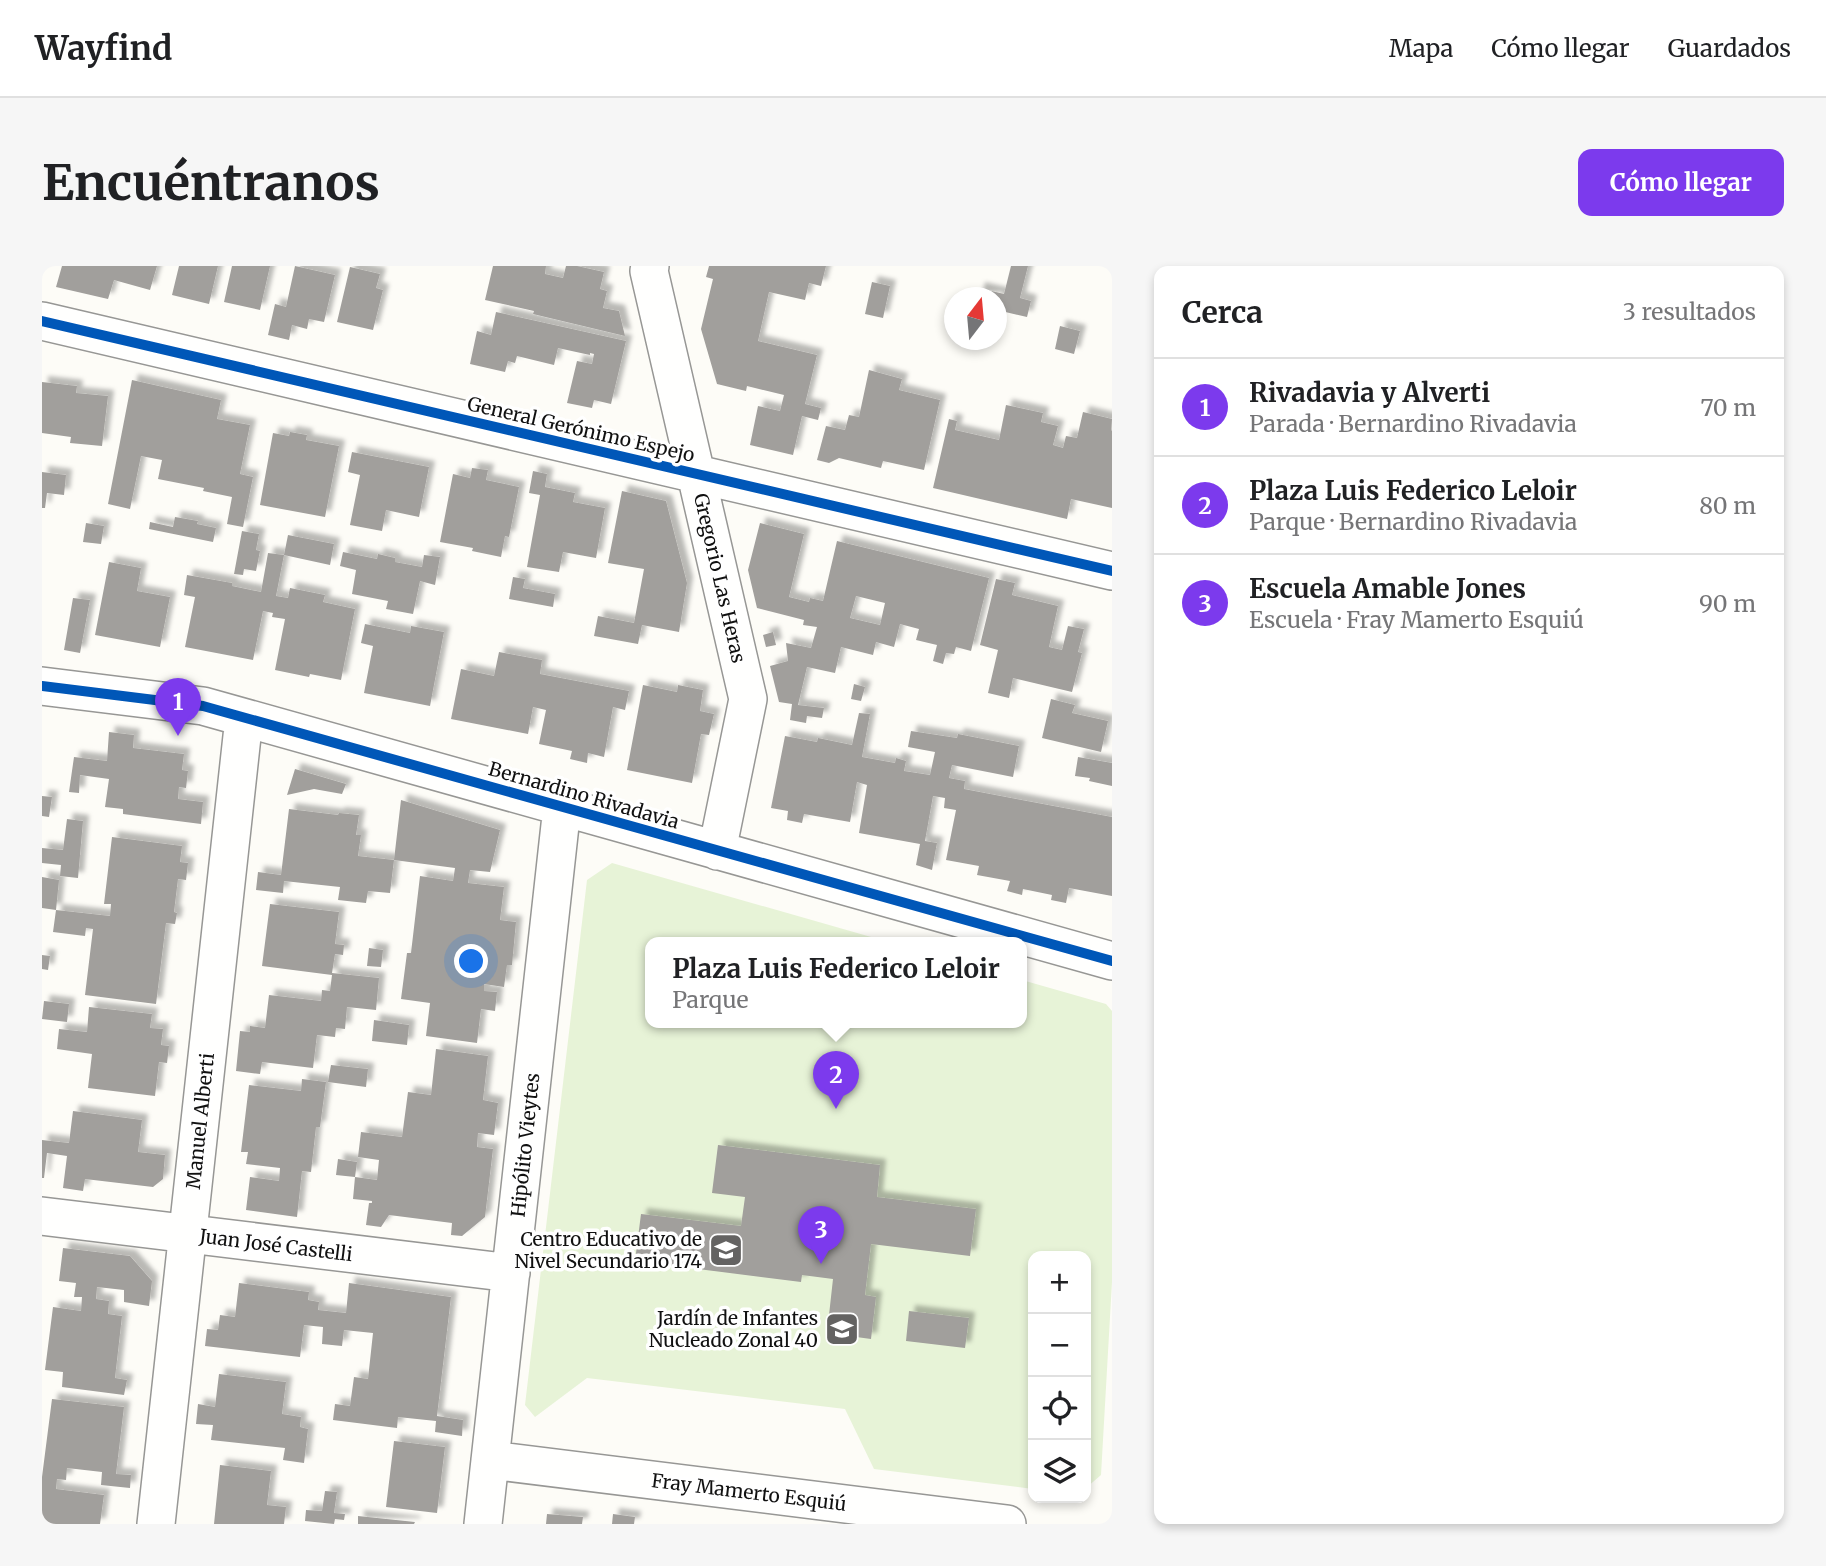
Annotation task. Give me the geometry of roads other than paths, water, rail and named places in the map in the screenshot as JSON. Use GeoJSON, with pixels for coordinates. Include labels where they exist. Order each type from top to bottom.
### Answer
{"type":"FeatureCollection","features":[{"type":"Feature","properties":{"kind":"street","name":"Gregorio Las Heras"},"geometry":{"type":"LineString","coordinates":[[650,266],[748,699],[717,851]]}},
{"type":"Feature","properties":{"kind":"street","name":"General Gerónimo Espejo"},"geometry":{"type":"LineString","coordinates":[[42,321],[1112,571]]}},
{"type":"Feature","properties":{"kind":"street","name":"Bernardino Rivadavia"},"geometry":{"type":"LineString","coordinates":[[42,686],[203,706],[1026,937]]}},
{"type":"Feature","properties":{"kind":"street","name":"Manuel Alberti"},"geometry":{"type":"LineString","coordinates":[[156,1524],[244,718]]}},
{"type":"Feature","properties":{"kind":"street","name":"Hipólito Vieytes"},"geometry":{"type":"LineString","coordinates":[[483,1524],[562,807]]}},
{"type":"Feature","properties":{"kind":"street","name":"Bernardino Rivadavia"},"geometry":{"type":"LineString","coordinates":[[1027,937],[1112,961]]}},
{"type":"Feature","properties":{"kind":"street","name":"Juan José Castelli"},"geometry":{"type":"LineString","coordinates":[[42,1216],[510,1273]]}},
{"type":"Feature","properties":{"kind":"street","name":"Fray Mamerto Esquiú"},"geometry":{"type":"LineString","coordinates":[[490,1460],[1007,1524]]}},
{"type":"Feature","properties":{"kind":"place","name":"Rivadavia y Alverti"},"geometry":{"type":"Point","coordinates":[178,736]}},
{"type":"Feature","properties":{"kind":"place","name":"Plaza Luis Federico Leloir"},"geometry":{"type":"Point","coordinates":[836,1109]}},
{"type":"Feature","properties":{"kind":"place","name":"Centro Educativo de Nivel Secundario 174"},"geometry":{"type":"Point","coordinates":[726,1250]}},
{"type":"Feature","properties":{"kind":"place","name":"Escuela Amable Jones"},"geometry":{"type":"Point","coordinates":[821,1264]}},
{"type":"Feature","properties":{"kind":"place","name":"Jardín de Infantes Nucleado Zonal 40"},"geometry":{"type":"Point","coordinates":[842,1329]}}]}
